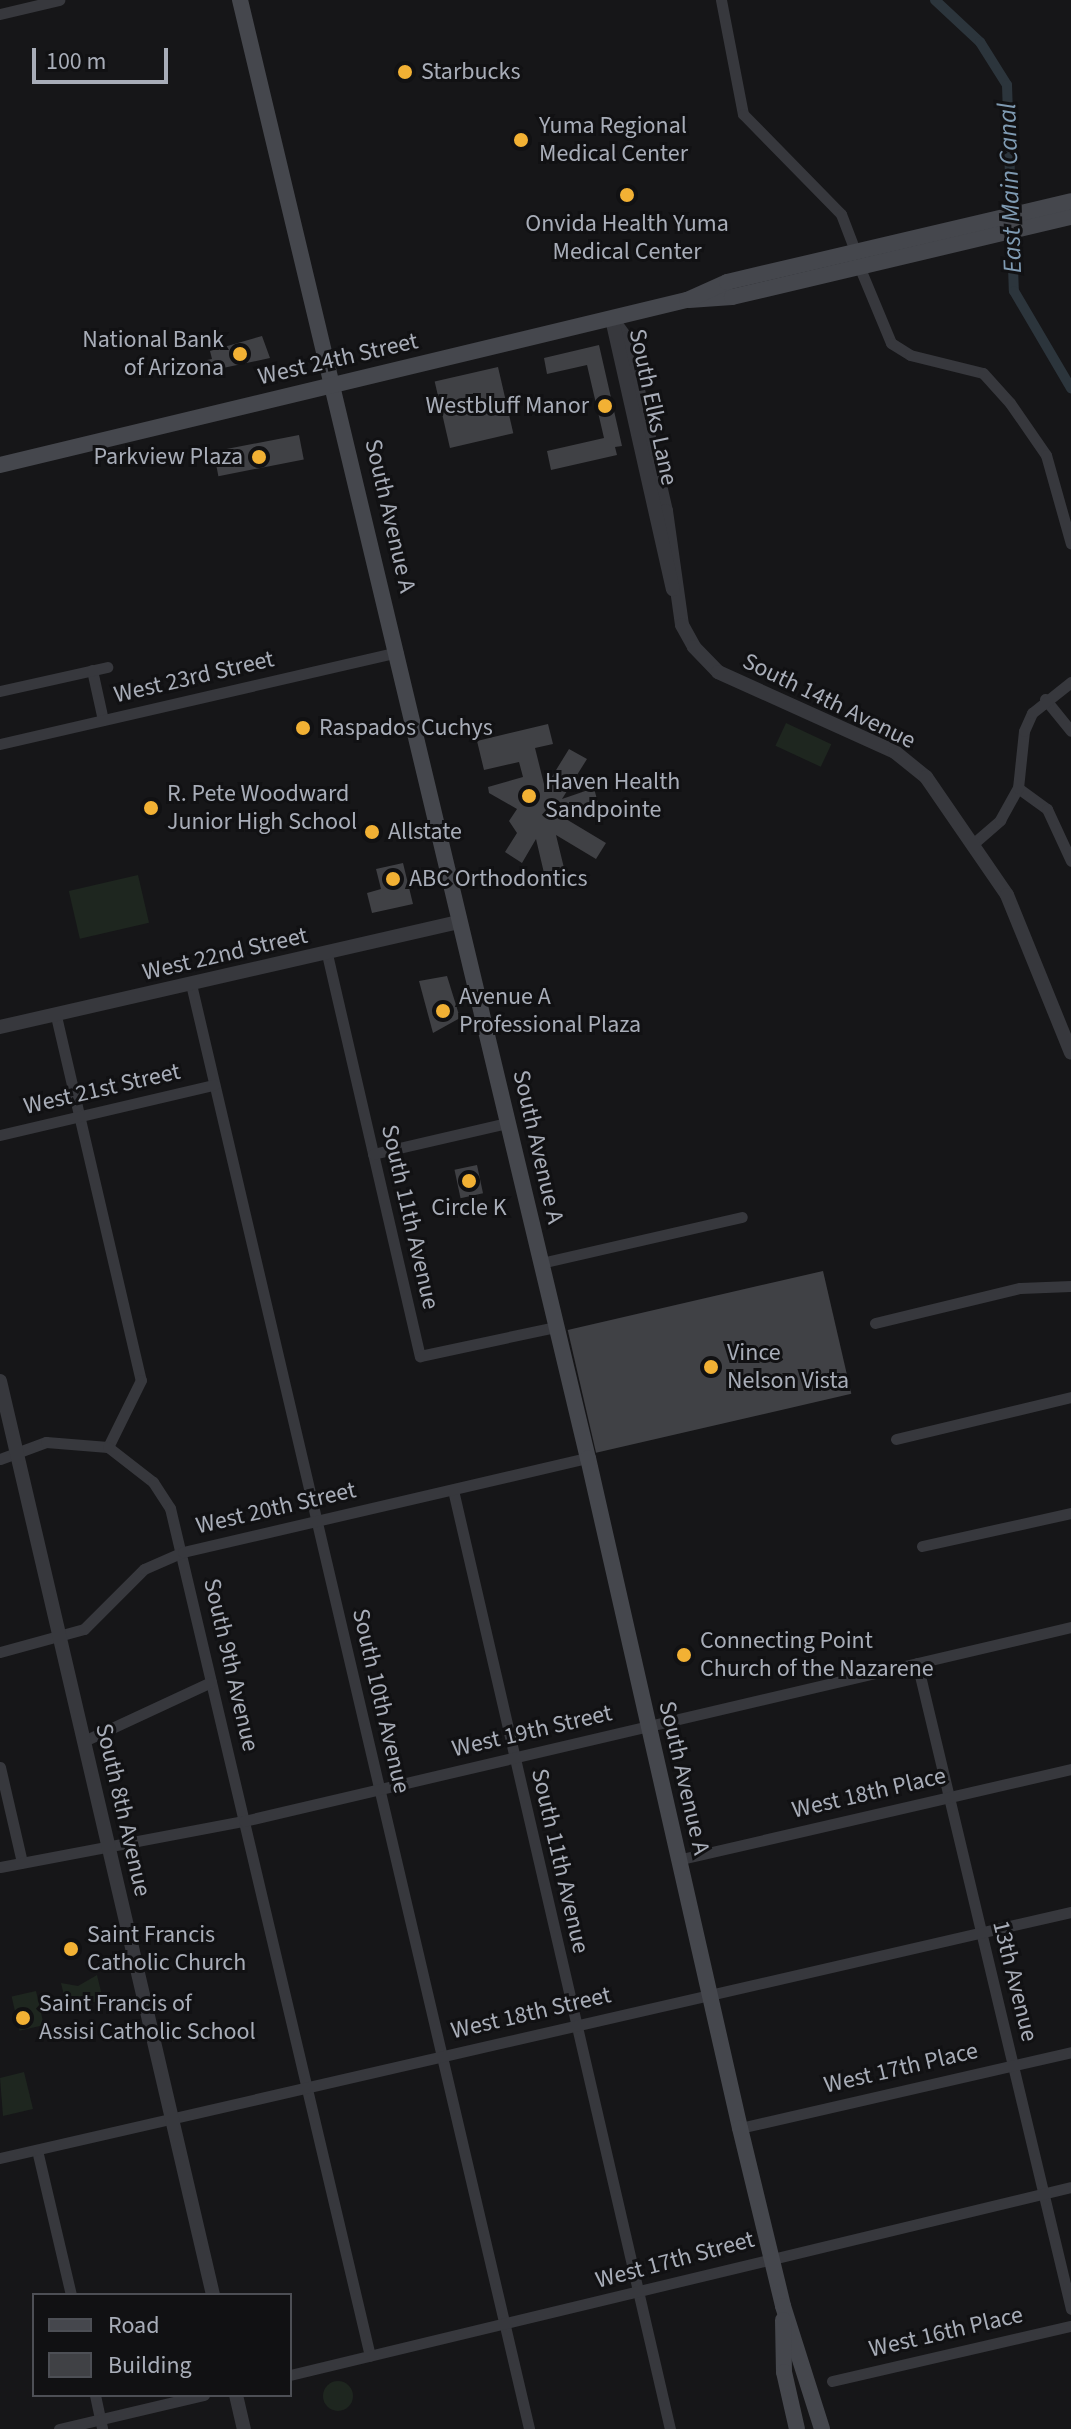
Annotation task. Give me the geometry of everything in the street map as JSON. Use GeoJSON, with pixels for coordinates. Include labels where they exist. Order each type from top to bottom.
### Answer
{"type":"FeatureCollection","features":[{"type":"Feature","properties":{"kind":"main road","name":"South Avenue A"},"geometry":{"type":"LineString","coordinates":[[240,0],[335,384],[588,1458],[740,2128],[783,2306],[822,2429]]}},
{"type":"Feature","properties":{"kind":"main road","name":"West 24th Street"},"geometry":{"type":"LineString","coordinates":[[0,465],[612,319],[687,300],[727,282],[857,258],[1028,219],[1071,201]]}},
{"type":"Feature","properties":{"kind":"main road","name":"West 24th Street"},"geometry":{"type":"LineString","coordinates":[[1028,219],[1071,217]]}},
{"type":"Feature","properties":{"kind":"main road","name":"South Avenue A"},"geometry":{"type":"LineString","coordinates":[[783,2306],[784,2372],[797,2429]]}},
{"type":"Feature","properties":{"kind":"street"},"geometry":{"type":"LineString","coordinates":[[0,14],[59,0]]}},
{"type":"Feature","properties":{"kind":"street"},"geometry":{"type":"LineString","coordinates":[[721,0],[743,114],[841,214],[891,343],[910,355],[983,373],[1010,403],[1046,455],[1071,544]]}},
{"type":"Feature","properties":{"kind":"street","name":"South Elks Lane"},"geometry":{"type":"LineString","coordinates":[[612,319],[624,333],[633,367],[669,526],[677,597],[694,647]]}},
{"type":"Feature","properties":{"kind":"street","name":"South 14th Avenue"},"geometry":{"type":"LineString","coordinates":[[694,647],[736,681],[906,759],[974,843],[1019,919],[1071,1053]]}},
{"type":"Feature","properties":{"kind":"street","name":"West 23rd Street"},"geometry":{"type":"LineString","coordinates":[[0,744],[397,652]]}},
{"type":"Feature","properties":{"kind":"street"},"geometry":{"type":"LineString","coordinates":[[0,691],[107,667]]}},
{"type":"Feature","properties":{"kind":"street"},"geometry":{"type":"LineString","coordinates":[[92,670],[103,720]]}},
{"type":"Feature","properties":{"kind":"street"},"geometry":{"type":"LineString","coordinates":[[974,843],[1000,820],[1018,788],[1024,731],[1045,699],[1071,682]]}},
{"type":"Feature","properties":{"kind":"street"},"geometry":{"type":"LineString","coordinates":[[1045,699],[1071,731]]}},
{"type":"Feature","properties":{"kind":"street"},"geometry":{"type":"LineString","coordinates":[[1018,788],[1047,809],[1071,861]]}},
{"type":"Feature","properties":{"kind":"street","name":"West 22nd Street"},"geometry":{"type":"LineString","coordinates":[[0,1027],[460,922]]}},
{"type":"Feature","properties":{"kind":"street","name":"South 11th Avenue"},"geometry":{"type":"LineString","coordinates":[[327,954],[420,1356],[555,1327]]}},
{"type":"Feature","properties":{"kind":"street","name":"South 10th Avenue"},"geometry":{"type":"LineString","coordinates":[[191,984],[529,2429]]}},
{"type":"Feature","properties":{"kind":"street"},"geometry":{"type":"LineString","coordinates":[[0,1459],[46,1442],[108,1447],[141,1380],[56,1016]]}},
{"type":"Feature","properties":{"kind":"street","name":"West 21st Street"},"geometry":{"type":"LineString","coordinates":[[0,1135],[214,1085]]}},
{"type":"Feature","properties":{"kind":"street"},"geometry":{"type":"LineString","coordinates":[[373,1154],[507,1123]]}},
{"type":"Feature","properties":{"kind":"street"},"geometry":{"type":"LineString","coordinates":[[541,1263],[742,1217]]}},
{"type":"Feature","properties":{"kind":"street"},"geometry":{"type":"LineString","coordinates":[[875,1323],[1020,1288],[1071,1286]]}},
{"type":"Feature","properties":{"kind":"street","name":"South 8th Avenue"},"geometry":{"type":"LineString","coordinates":[[0,1381],[213,2293]]}},
{"type":"Feature","properties":{"kind":"street"},"geometry":{"type":"LineString","coordinates":[[896,1439],[1071,1397]]}},
{"type":"Feature","properties":{"kind":"street","name":"South 9th Avenue"},"geometry":{"type":"LineString","coordinates":[[108,1447],[153,1482],[170,1508],[183,1552],[370,2356]]}},
{"type":"Feature","properties":{"kind":"street","name":"West 20th Street"},"geometry":{"type":"LineString","coordinates":[[0,1652],[60,1638],[106,1611],[144,1569],[183,1552],[588,1458]]}},
{"type":"Feature","properties":{"kind":"street","name":"South 11th Avenue"},"geometry":{"type":"LineString","coordinates":[[453,1490],[670,2429]]}},
{"type":"Feature","properties":{"kind":"street"},"geometry":{"type":"LineString","coordinates":[[922,1546],[1071,1513]]}},
{"type":"Feature","properties":{"kind":"street","name":"West 19th Street"},"geometry":{"type":"LineString","coordinates":[[0,1867],[108,1843],[244,1821],[1071,1627]]}},
{"type":"Feature","properties":{"kind":"street","name":"13th Avenue"},"geometry":{"type":"LineString","coordinates":[[917,1663],[1071,2309]]}},
{"type":"Feature","properties":{"kind":"street"},"geometry":{"type":"LineString","coordinates":[[84,1741],[211,1682]]}},
{"type":"Feature","properties":{"kind":"street"},"geometry":{"type":"LineString","coordinates":[[0,1767],[22,1862]]}},
{"type":"Feature","properties":{"kind":"street","name":"West 18th Place"},"geometry":{"type":"LineString","coordinates":[[677,1860],[1071,1769]]}},
{"type":"Feature","properties":{"kind":"street","name":"West 18th Street"},"geometry":{"type":"LineString","coordinates":[[0,2158],[1071,1912]]}},
{"type":"Feature","properties":{"kind":"street","name":"West 17th Place"},"geometry":{"type":"LineString","coordinates":[[740,2128],[1071,2052]]}},
{"type":"Feature","properties":{"kind":"street"},"geometry":{"type":"LineString","coordinates":[[37,2150],[71,2293]]}},
{"type":"Feature","properties":{"kind":"street","name":"West 17th Street"},"geometry":{"type":"LineString","coordinates":[[292,2375],[1071,2187]]}},
{"type":"Feature","properties":{"kind":"street","name":"West 16th Place"},"geometry":{"type":"LineString","coordinates":[[832,2381],[1071,2326]]}},
{"type":"Feature","properties":{"kind":"street"},"geometry":{"type":"LineString","coordinates":[[95,2397],[101,2424]]}},
{"type":"Feature","properties":{"kind":"street"},"geometry":{"type":"LineString","coordinates":[[59,2429],[101,2424],[197,2397]]}},
{"type":"Feature","properties":{"kind":"street"},"geometry":{"type":"LineString","coordinates":[[236,2397],[244,2429]]}},
{"type":"Feature","properties":{"kind":"shaded area"},"geometry":{"type":"Polygon","coordinates":[[[786,723],[831,744],[821,767],[775,746],[786,723]]]}},
{"type":"Feature","properties":{"kind":"shaded area"},"geometry":{"type":"Polygon","coordinates":[[[138,875],[149,923],[80,939],[69,891],[138,875]]]}},
{"type":"Feature","properties":{"kind":"shaded area"},"geometry":{"type":"Polygon","coordinates":[[[97,1975],[103,2000],[67,2008],[61,1983],[78,1986],[97,1975]]]}},
{"type":"Feature","properties":{"kind":"shaded area"},"geometry":{"type":"Polygon","coordinates":[[[36,1991],[44,2025],[20,2031],[12,1997],[36,1991]]]}},
{"type":"Feature","properties":{"kind":"shaded area"},"geometry":{"type":"Polygon","coordinates":[[[24,2072],[33,2109],[3,2116],[0,2078],[24,2072]]]}},
{"type":"Feature","properties":{"kind":"shaded area"},"geometry":{"type":"Polygon","coordinates":[[[338,2381],[348,2386],[353,2396],[348,2406],[338,2411],[328,2406],[323,2396],[328,2386],[338,2381]]]}},
{"type":"Feature","properties":{"kind":"building","name":"National Bank of Arizona"},"geometry":{"type":"Polygon","coordinates":[[[262,336],[270,358],[204,372],[202,361],[212,359],[210,351],[262,336]]]}},
{"type":"Feature","properties":{"kind":"building","name":"Westbluff Manor"},"geometry":{"type":"Polygon","coordinates":[[[599,345],[622,446],[615,447],[617,455],[551,470],[547,451],[604,438],[587,365],[547,374],[544,358],[599,345]]]}},
{"type":"Feature","properties":{"kind":"building"},"geometry":{"type":"Polygon","coordinates":[[[498,367],[513,433],[450,448],[435,382],[498,367]]]}},
{"type":"Feature","properties":{"kind":"building","name":"Parkview Plaza"},"geometry":{"type":"Polygon","coordinates":[[[299,435],[304,460],[218,476],[214,452],[299,435]]]}},
{"type":"Feature","properties":{"kind":"building","name":"Haven Health Sandpointe"},"geometry":{"type":"Polygon","coordinates":[[[548,724],[553,744],[535,748],[545,788],[569,749],[587,759],[562,799],[594,788],[600,811],[566,819],[606,843],[596,859],[556,835],[564,868],[544,873],[536,839],[522,863],[505,852],[517,833],[509,821],[517,809],[489,793],[488,787],[523,777],[519,762],[484,770],[477,741],[548,724]]]}},
{"type":"Feature","properties":{"kind":"building","name":"ABC Orthodontics"},"geometry":{"type":"Polygon","coordinates":[[[403,863],[413,904],[372,913],[367,893],[381,889],[376,869],[403,863]]]}},
{"type":"Feature","properties":{"kind":"building","name":"Avenue A Professional Plaza"},"geometry":{"type":"Polygon","coordinates":[[[447,976],[460,1018],[433,1033],[419,981],[447,976]]]}},
{"type":"Feature","properties":{"kind":"building","name":"Circle K"},"geometry":{"type":"Polygon","coordinates":[[[477,1165],[483,1193],[461,1198],[455,1170],[477,1165]]]}},
{"type":"Feature","properties":{"kind":"building","name":"Vince Nelson Vista"},"geometry":{"type":"Polygon","coordinates":[[[823,1271],[851,1394],[596,1453],[568,1330],[823,1271]]]}},
{"type":"Feature","properties":{"kind":"waterway","name":"East Main Canal"},"geometry":{"type":"LineString","coordinates":[[935,0],[980,42],[1007,85],[1014,291],[1071,388]]}},
{"type":"Feature","properties":{"kind":"place","name":"Starbucks"},"geometry":{"type":"Point","coordinates":[405,72]}},
{"type":"Feature","properties":{"kind":"place","name":"Yuma Regional Medical Center"},"geometry":{"type":"Point","coordinates":[521,140]}},
{"type":"Feature","properties":{"kind":"place","name":"Onvida Health Yuma Medical Center"},"geometry":{"type":"Point","coordinates":[627,195]}},
{"type":"Feature","properties":{"kind":"place","name":"National Bank of Arizona"},"geometry":{"type":"Point","coordinates":[240,354]}},
{"type":"Feature","properties":{"kind":"place","name":"Westbluff Manor"},"geometry":{"type":"Point","coordinates":[605,406]}},
{"type":"Feature","properties":{"kind":"place","name":"Parkview Plaza"},"geometry":{"type":"Point","coordinates":[259,457]}},
{"type":"Feature","properties":{"kind":"place","name":"Raspados Cuchys"},"geometry":{"type":"Point","coordinates":[303,728]}},
{"type":"Feature","properties":{"kind":"place","name":"Haven Health Sandpointe"},"geometry":{"type":"Point","coordinates":[529,796]}},
{"type":"Feature","properties":{"kind":"place","name":"R. Pete Woodward Junior High School"},"geometry":{"type":"Point","coordinates":[151,808]}},
{"type":"Feature","properties":{"kind":"place","name":"Allstate"},"geometry":{"type":"Point","coordinates":[372,832]}},
{"type":"Feature","properties":{"kind":"place","name":"ABC Orthodontics"},"geometry":{"type":"Point","coordinates":[393,879]}},
{"type":"Feature","properties":{"kind":"place","name":"Avenue A Professional Plaza"},"geometry":{"type":"Point","coordinates":[443,1011]}},
{"type":"Feature","properties":{"kind":"place","name":"Circle K"},"geometry":{"type":"Point","coordinates":[469,1181]}},
{"type":"Feature","properties":{"kind":"place","name":"Vince Nelson Vista"},"geometry":{"type":"Point","coordinates":[711,1367]}},
{"type":"Feature","properties":{"kind":"place","name":"Connecting Point Church of the Nazarene"},"geometry":{"type":"Point","coordinates":[684,1655]}},
{"type":"Feature","properties":{"kind":"place","name":"Saint Francis Catholic Church"},"geometry":{"type":"Point","coordinates":[71,1949]}},
{"type":"Feature","properties":{"kind":"place","name":"Saint Francis of Assisi Catholic School"},"geometry":{"type":"Point","coordinates":[23,2018]}}]}
